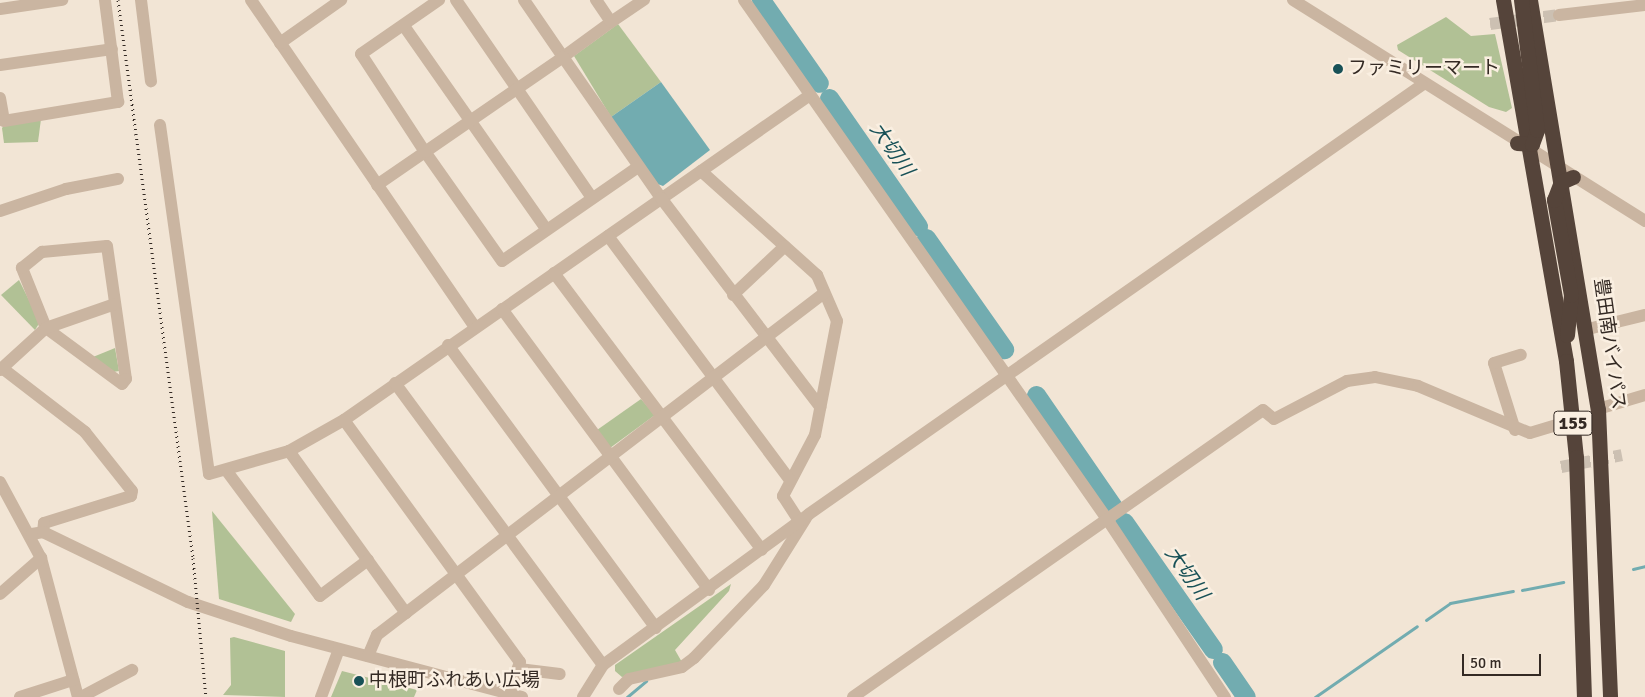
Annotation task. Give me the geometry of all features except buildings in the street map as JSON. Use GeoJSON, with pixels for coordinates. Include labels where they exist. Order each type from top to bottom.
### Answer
{"type":"FeatureCollection","features":[{"type":"Feature","properties":{"kind":"highway","name":"155"},"geometry":{"type":"LineString","coordinates":[[1504,0],[1526,147],[1566,362],[1572,420],[1584,697]]}},
{"type":"Feature","properties":{"kind":"highway"},"geometry":{"type":"LineString","coordinates":[[1521,0],[1521,30],[1537,125],[1526,147]]}},
{"type":"Feature","properties":{"kind":"highway","name":"豊田南バイパス"},"geometry":{"type":"LineString","coordinates":[[1530,0],[1566,176],[1598,409],[1610,697]]}},
{"type":"Feature","properties":{"kind":"highway"},"geometry":{"type":"LineString","coordinates":[[1566,176],[1554,200],[1571,295],[1566,362]]}},
{"type":"Feature","properties":{"kind":"street"},"geometry":{"type":"LineString","coordinates":[[0,10],[62,0]]}},
{"type":"Feature","properties":{"kind":"street"},"geometry":{"type":"LineString","coordinates":[[0,98],[4,121],[118,102],[105,0]]}},
{"type":"Feature","properties":{"kind":"street"},"geometry":{"type":"LineString","coordinates":[[141,0],[151,81]]}},
{"type":"Feature","properties":{"kind":"street"},"geometry":{"type":"LineString","coordinates":[[251,0],[475,327]]}},
{"type":"Feature","properties":{"kind":"street"},"geometry":{"type":"LineString","coordinates":[[280,43],[341,0]]}},
{"type":"Feature","properties":{"kind":"street"},"geometry":{"type":"LineString","coordinates":[[440,0],[361,54],[361,60],[502,261],[638,167]]}},
{"type":"Feature","properties":{"kind":"street"},"geometry":{"type":"LineString","coordinates":[[456,0],[592,198]]}},
{"type":"Feature","properties":{"kind":"street"},"geometry":{"type":"LineString","coordinates":[[524,0],[660,198],[820,407]]}},
{"type":"Feature","properties":{"kind":"street"},"geometry":{"type":"LineString","coordinates":[[596,0],[611,22]]}},
{"type":"Feature","properties":{"kind":"street"},"geometry":{"type":"LineString","coordinates":[[377,185],[644,0]]}},
{"type":"Feature","properties":{"kind":"street"},"geometry":{"type":"LineString","coordinates":[[744,0],[1107,519],[1225,697]]}},
{"type":"Feature","properties":{"kind":"street"},"geometry":{"type":"LineString","coordinates":[[1293,0],[1422,85],[1526,147],[1566,176],[1645,221]]}},
{"type":"Feature","properties":{"kind":"street"},"geometry":{"type":"LineString","coordinates":[[1559,15],[1645,6]]}},
{"type":"Feature","properties":{"kind":"street"},"geometry":{"type":"LineString","coordinates":[[404,26],[472,120],[546,229]]}},
{"type":"Feature","properties":{"kind":"street"},"geometry":{"type":"LineString","coordinates":[[0,65],[112,48]]}},
{"type":"Feature","properties":{"kind":"street"},"geometry":{"type":"LineString","coordinates":[[583,697],[603,665],[709,590],[804,517],[1422,85]]}},
{"type":"Feature","properties":{"kind":"street"},"geometry":{"type":"LineString","coordinates":[[160,125],[209,474],[289,451],[344,420],[448,345],[810,95]]}},
{"type":"Feature","properties":{"kind":"street"},"geometry":{"type":"LineString","coordinates":[[701,172],[817,275],[837,321],[815,435],[783,496],[804,517]]}},
{"type":"Feature","properties":{"kind":"street"},"geometry":{"type":"LineString","coordinates":[[0,211],[66,189],[118,179]]}},
{"type":"Feature","properties":{"kind":"street"},"geometry":{"type":"LineString","coordinates":[[608,236],[790,480]]}},
{"type":"Feature","properties":{"kind":"street"},"geometry":{"type":"LineString","coordinates":[[107,246],[126,379],[122,384],[46,328],[22,268],[42,252],[107,246]]}},
{"type":"Feature","properties":{"kind":"street"},"geometry":{"type":"LineString","coordinates":[[733,295],[785,246]]}},
{"type":"Feature","properties":{"kind":"street"},"geometry":{"type":"LineString","coordinates":[[554,273],[762,550]]}},
{"type":"Feature","properties":{"kind":"street"},"geometry":{"type":"LineString","coordinates":[[368,656],[377,635],[559,498],[824,293]]}},
{"type":"Feature","properties":{"kind":"street"},"geometry":{"type":"LineString","coordinates":[[115,304],[46,328],[1,369],[85,432],[132,491],[130,496],[44,523],[37,533],[73,680],[79,697],[132,670]]}},
{"type":"Feature","properties":{"kind":"street"},"geometry":{"type":"LineString","coordinates":[[502,309],[709,590]]}},
{"type":"Feature","properties":{"kind":"street"},"geometry":{"type":"LineString","coordinates":[[1588,329],[1645,315]]}},
{"type":"Feature","properties":{"kind":"street"},"geometry":{"type":"LineString","coordinates":[[448,345],[656,628]]}},
{"type":"Feature","properties":{"kind":"street"},"geometry":{"type":"LineString","coordinates":[[1515,430],[1494,363],[1521,355]]}},
{"type":"Feature","properties":{"kind":"street"},"geometry":{"type":"LineString","coordinates":[[853,697],[1263,410],[1274,419],[1359,377],[1418,386],[1515,430],[1530,433],[1572,420]]}},
{"type":"Feature","properties":{"kind":"street"},"geometry":{"type":"LineString","coordinates":[[395,383],[603,665]]}},
{"type":"Feature","properties":{"kind":"street"},"geometry":{"type":"LineString","coordinates":[[1598,409],[1645,396]]}},
{"type":"Feature","properties":{"kind":"street"},"geometry":{"type":"LineString","coordinates":[[344,420],[520,662],[508,695]]}},
{"type":"Feature","properties":{"kind":"street"},"geometry":{"type":"LineString","coordinates":[[289,451],[406,613]]}},
{"type":"Feature","properties":{"kind":"street"},"geometry":{"type":"LineString","coordinates":[[226,470],[320,596],[368,560]]}},
{"type":"Feature","properties":{"kind":"street"},"geometry":{"type":"LineString","coordinates":[[2,489],[37,533],[164,594],[339,649],[508,695],[522,697]]}},
{"type":"Feature","properties":{"kind":"street"},"geometry":{"type":"LineString","coordinates":[[619,689],[629,679],[682,667],[694,658],[764,585],[794,543],[804,517]]}},
{"type":"Feature","properties":{"kind":"street"},"geometry":{"type":"LineString","coordinates":[[0,594],[42,558]]}},
{"type":"Feature","properties":{"kind":"street"},"geometry":{"type":"LineString","coordinates":[[321,697],[339,649]]}},
{"type":"Feature","properties":{"kind":"street"},"geometry":{"type":"LineString","coordinates":[[519,669],[560,674]]}},
{"type":"Feature","properties":{"kind":"street"},"geometry":{"type":"LineString","coordinates":[[20,697],[73,680]]}},
{"type":"Feature","properties":{"kind":"green space"},"geometry":{"type":"Polygon","coordinates":[[[1446,17],[1471,36],[1495,34],[1512,108],[1506,112],[1489,107],[1398,50],[1397,45],[1446,17]]]}},
{"type":"Feature","properties":{"kind":"green space"},"geometry":{"type":"Polygon","coordinates":[[[618,24],[661,82],[611,117],[574,56],[618,24]]]}},
{"type":"Feature","properties":{"kind":"green space"},"geometry":{"type":"Polygon","coordinates":[[[41,119],[38,142],[4,143],[2,128],[6,123],[41,119]]]}},
{"type":"Feature","properties":{"kind":"green space"},"geometry":{"type":"Polygon","coordinates":[[[19,280],[40,322],[35,330],[1,295],[19,280]]]}},
{"type":"Feature","properties":{"kind":"green space"},"geometry":{"type":"Polygon","coordinates":[[[115,348],[119,371],[113,372],[93,357],[115,348]]]}},
{"type":"Feature","properties":{"kind":"green space"},"geometry":{"type":"Polygon","coordinates":[[[641,399],[655,415],[610,448],[597,430],[641,399]]]}},
{"type":"Feature","properties":{"kind":"green space"},"geometry":{"type":"Polygon","coordinates":[[[212,511],[295,614],[291,622],[219,599],[212,511]]]}},
{"type":"Feature","properties":{"kind":"green space"},"geometry":{"type":"Polygon","coordinates":[[[731,584],[729,591],[675,650],[683,664],[622,677],[615,671],[615,665],[731,584]]]}},
{"type":"Feature","properties":{"kind":"green space"},"geometry":{"type":"Polygon","coordinates":[[[234,637],[285,651],[285,697],[223,695],[231,685],[230,638],[234,637]]]}},
{"type":"Feature","properties":{"kind":"green space","name":"中根町ふれあい広場"},"geometry":{"type":"Polygon","coordinates":[[[342,671],[417,690],[414,697],[331,697],[342,671]]]}},
{"type":"Feature","properties":{"kind":"water"},"geometry":{"type":"Polygon","coordinates":[[[661,82],[710,150],[663,186],[655,183],[611,117],[661,82]]]}},
{"type":"Feature","properties":{"kind":"waterway","name":"大切川"},"geometry":{"type":"LineString","coordinates":[[761,0],[819,83]]}},
{"type":"Feature","properties":{"kind":"waterway","name":"大切川"},"geometry":{"type":"LineString","coordinates":[[829,98],[918,226]]}},
{"type":"Feature","properties":{"kind":"waterway","name":"大切川"},"geometry":{"type":"LineString","coordinates":[[926,238],[1004,349]]}},
{"type":"Feature","properties":{"kind":"waterway","name":"大切川"},"geometry":{"type":"LineString","coordinates":[[1036,395],[1114,508]]}},
{"type":"Feature","properties":{"kind":"waterway","name":"大切川"},"geometry":{"type":"LineString","coordinates":[[1124,522],[1213,649]]}},
{"type":"Feature","properties":{"kind":"waterway"},"geometry":{"type":"LineString","coordinates":[[1633,569],[1645,566]]}},
{"type":"Feature","properties":{"kind":"waterway"},"geometry":{"type":"LineString","coordinates":[[1522,590],[1563,582]]}},
{"type":"Feature","properties":{"kind":"waterway"},"geometry":{"type":"LineString","coordinates":[[1426,620],[1450,603],[1513,591]]}},
{"type":"Feature","properties":{"kind":"waterway"},"geometry":{"type":"LineString","coordinates":[[1315,697],[1417,626]]}},
{"type":"Feature","properties":{"kind":"waterway","name":"大切川"},"geometry":{"type":"LineString","coordinates":[[1222,662],[1246,697]]}},
{"type":"Feature","properties":{"kind":"waterway"},"geometry":{"type":"LineString","coordinates":[[627,697],[646,681]]}},
{"type":"Feature","properties":{"kind":"tunnel"},"geometry":{"type":"LineString","coordinates":[[1490,24],[1559,15]]}},
{"type":"Feature","properties":{"kind":"tunnel"},"geometry":{"type":"LineString","coordinates":[[1561,467],[1622,455]]}},
{"type":"Feature","properties":{"kind":"railway"},"geometry":{"type":"LineString","coordinates":[[118,0],[193,558],[206,697]]}},
{"type":"Feature","properties":{"kind":"place","name":"ファミリーマート"},"geometry":{"type":"Point","coordinates":[1338,69]}},
{"type":"Feature","properties":{"kind":"place","name":"中根町ふれあい広場"},"geometry":{"type":"Point","coordinates":[359,681]}}]}
